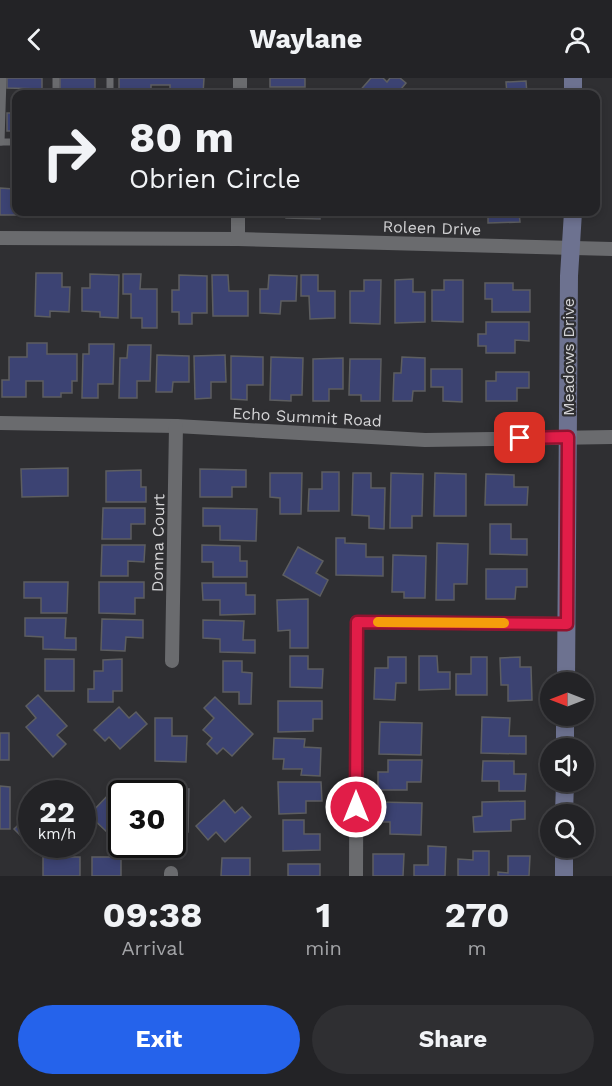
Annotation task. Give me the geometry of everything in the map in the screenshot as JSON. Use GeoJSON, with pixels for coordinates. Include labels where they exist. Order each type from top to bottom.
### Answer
{"type":"FeatureCollection","features":[{"type":"Feature","properties":{"kind":"street"},"geometry":{"type":"LineString","coordinates":[[238,216],[238,239]]}},
{"type":"Feature","properties":{"kind":"street","name":"Meadows Drive"},"geometry":{"type":"LineString","coordinates":[[566,672],[573,216]]}},
{"type":"Feature","properties":{"kind":"street","name":"Roleen Drive"},"geometry":{"type":"LineString","coordinates":[[0,238],[238,239],[612,249]]}},
{"type":"Feature","properties":{"kind":"street","name":"Echo Summit Road"},"geometry":{"type":"LineString","coordinates":[[0,423],[176,426],[425,440],[612,437]]}},
{"type":"Feature","properties":{"kind":"street","name":"Donna Court"},"geometry":{"type":"LineString","coordinates":[[172,661],[176,426]]}},
{"type":"Feature","properties":{"kind":"street"},"geometry":{"type":"LineString","coordinates":[[356,876],[357,622],[567,624]]}},
{"type":"Feature","properties":{"kind":"street"},"geometry":{"type":"LineString","coordinates":[[564,858],[564,876]]}},
{"type":"Feature","properties":{"kind":"lane"},"geometry":{"type":"LineString","coordinates":[[0,142],[3,78]]}},
{"type":"Feature","properties":{"kind":"building"},"geometry":{"type":"Polygon","coordinates":[[[7,78],[42,78],[42,89],[7,88],[7,78]]]}},
{"type":"Feature","properties":{"kind":"building"},"geometry":{"type":"Polygon","coordinates":[[[60,78],[95,78],[95,90],[60,90],[60,78]]]}},
{"type":"Feature","properties":{"kind":"building"},"geometry":{"type":"Polygon","coordinates":[[[119,78],[204,78],[203,90],[170,90],[170,85],[151,85],[151,90],[119,90],[119,78]]]}},
{"type":"Feature","properties":{"kind":"building"},"geometry":{"type":"Polygon","coordinates":[[[270,78],[305,78],[305,87],[270,87],[270,78]]]}},
{"type":"Feature","properties":{"kind":"building"},"geometry":{"type":"Polygon","coordinates":[[[371,78],[383,78],[387,82],[390,78],[400,78],[406,83],[400,90],[360,90],[371,78]]]}},
{"type":"Feature","properties":{"kind":"building"},"geometry":{"type":"Polygon","coordinates":[[[526,81],[527,90],[507,90],[506,82],[526,81]]]}},
{"type":"Feature","properties":{"kind":"building"},"geometry":{"type":"Polygon","coordinates":[[[7,113],[12,113],[12,131],[7,131],[7,113]]]}},
{"type":"Feature","properties":{"kind":"building"},"geometry":{"type":"Polygon","coordinates":[[[0,188],[12,189],[12,215],[0,215],[0,188]]]}},
{"type":"Feature","properties":{"kind":"building"},"geometry":{"type":"Polygon","coordinates":[[[286,216],[320,216],[320,219],[286,218],[286,216]]]}},
{"type":"Feature","properties":{"kind":"building"},"geometry":{"type":"Polygon","coordinates":[[[488,216],[519,216],[520,222],[488,223],[488,216]]]}},
{"type":"Feature","properties":{"kind":"building"},"geometry":{"type":"Polygon","coordinates":[[[36,273],[62,273],[62,287],[70,287],[69,312],[50,311],[50,317],[35,316],[36,273]]]}},
{"type":"Feature","properties":{"kind":"building"},"geometry":{"type":"Polygon","coordinates":[[[90,274],[119,275],[118,318],[100,317],[100,312],[82,311],[82,288],[90,288],[90,274]]]}},
{"type":"Feature","properties":{"kind":"building"},"geometry":{"type":"Polygon","coordinates":[[[123,274],[141,274],[140,289],[157,289],[157,328],[142,328],[142,318],[131,318],[131,294],[123,294],[123,274]]]}},
{"type":"Feature","properties":{"kind":"building"},"geometry":{"type":"Polygon","coordinates":[[[179,275],[207,276],[207,313],[192,313],[192,324],[179,324],[179,312],[172,312],[172,290],[179,290],[179,275]]]}},
{"type":"Feature","properties":{"kind":"building"},"geometry":{"type":"Polygon","coordinates":[[[212,275],[228,275],[229,291],[248,291],[248,316],[213,316],[212,275]]]}},
{"type":"Feature","properties":{"kind":"building"},"geometry":{"type":"Polygon","coordinates":[[[269,275],[297,276],[296,301],[281,301],[280,314],[260,313],[260,289],[268,289],[269,275]]]}},
{"type":"Feature","properties":{"kind":"building"},"geometry":{"type":"Polygon","coordinates":[[[301,275],[318,275],[318,291],[335,291],[335,318],[310,319],[309,296],[301,296],[301,275]]]}},
{"type":"Feature","properties":{"kind":"building"},"geometry":{"type":"Polygon","coordinates":[[[413,279],[413,292],[425,292],[425,322],[395,323],[395,280],[413,279]]]}},
{"type":"Feature","properties":{"kind":"building"},"geometry":{"type":"Polygon","coordinates":[[[364,280],[381,280],[380,324],[350,323],[350,291],[364,291],[364,280]]]}},
{"type":"Feature","properties":{"kind":"building"},"geometry":{"type":"Polygon","coordinates":[[[444,280],[463,280],[463,322],[432,321],[432,290],[444,290],[444,280]]]}},
{"type":"Feature","properties":{"kind":"building"},"geometry":{"type":"Polygon","coordinates":[[[485,283],[513,283],[513,290],[530,290],[530,312],[492,312],[492,299],[485,299],[485,283]]]}},
{"type":"Feature","properties":{"kind":"building"},"geometry":{"type":"Polygon","coordinates":[[[486,322],[529,322],[529,341],[515,340],[515,353],[486,353],[486,346],[478,346],[478,334],[486,334],[486,322]]]}},
{"type":"Feature","properties":{"kind":"building"},"geometry":{"type":"Polygon","coordinates":[[[27,343],[47,343],[47,354],[77,354],[77,381],[72,381],[72,393],[61,393],[61,397],[43,397],[43,381],[26,381],[26,397],[2,397],[2,380],[9,380],[9,357],[27,357],[27,343]]]}},
{"type":"Feature","properties":{"kind":"building"},"geometry":{"type":"Polygon","coordinates":[[[89,344],[114,344],[113,384],[98,384],[98,398],[82,398],[83,354],[89,354],[89,344]]]}},
{"type":"Feature","properties":{"kind":"building"},"geometry":{"type":"Polygon","coordinates":[[[128,345],[151,345],[150,381],[137,381],[137,398],[119,398],[120,358],[127,358],[128,345]]]}},
{"type":"Feature","properties":{"kind":"building"},"geometry":{"type":"Polygon","coordinates":[[[157,355],[189,356],[189,382],[173,382],[172,392],[156,392],[157,355]]]}},
{"type":"Feature","properties":{"kind":"building"},"geometry":{"type":"Polygon","coordinates":[[[225,355],[226,382],[211,382],[211,398],[195,399],[194,356],[225,355]]]}},
{"type":"Feature","properties":{"kind":"building"},"geometry":{"type":"Polygon","coordinates":[[[231,356],[263,357],[263,385],[247,385],[247,400],[231,399],[231,356]]]}},
{"type":"Feature","properties":{"kind":"building"},"geometry":{"type":"Polygon","coordinates":[[[271,357],[303,358],[302,395],[291,395],[291,401],[270,400],[271,357]]]}},
{"type":"Feature","properties":{"kind":"building"},"geometry":{"type":"Polygon","coordinates":[[[402,357],[425,358],[425,391],[413,391],[412,401],[393,401],[394,373],[401,373],[402,357]]]}},
{"type":"Feature","properties":{"kind":"building"},"geometry":{"type":"Polygon","coordinates":[[[343,358],[343,389],[329,389],[329,401],[313,401],[313,359],[343,358]]]}},
{"type":"Feature","properties":{"kind":"building"},"geometry":{"type":"Polygon","coordinates":[[[350,359],[381,359],[380,401],[361,401],[361,395],[349,395],[350,359]]]}},
{"type":"Feature","properties":{"kind":"building"},"geometry":{"type":"Polygon","coordinates":[[[431,369],[462,369],[462,402],[443,401],[443,387],[431,387],[431,369]]]}},
{"type":"Feature","properties":{"kind":"building"},"geometry":{"type":"Polygon","coordinates":[[[496,372],[529,372],[529,388],[517,388],[517,401],[486,401],[486,381],[496,381],[496,372]]]}},
{"type":"Feature","properties":{"kind":"building"},"geometry":{"type":"Polygon","coordinates":[[[68,468],[68,496],[22,497],[21,469],[68,468]]]}},
{"type":"Feature","properties":{"kind":"building"},"geometry":{"type":"Polygon","coordinates":[[[200,469],[246,470],[246,487],[232,487],[232,497],[200,497],[200,469]]]}},
{"type":"Feature","properties":{"kind":"building"},"geometry":{"type":"Polygon","coordinates":[[[141,470],[141,487],[146,487],[146,502],[106,502],[106,471],[141,470]]]}},
{"type":"Feature","properties":{"kind":"building"},"geometry":{"type":"Polygon","coordinates":[[[322,472],[339,472],[339,511],[308,511],[309,489],[322,489],[322,472]]]}},
{"type":"Feature","properties":{"kind":"building"},"geometry":{"type":"Polygon","coordinates":[[[270,473],[302,473],[301,514],[280,514],[280,498],[270,497],[270,473]]]}},
{"type":"Feature","properties":{"kind":"building"},"geometry":{"type":"Polygon","coordinates":[[[353,473],[371,473],[371,488],[385,488],[384,529],[369,528],[369,516],[352,515],[353,473]]]}},
{"type":"Feature","properties":{"kind":"building"},"geometry":{"type":"Polygon","coordinates":[[[391,473],[423,474],[422,516],[412,516],[412,528],[390,528],[391,473]]]}},
{"type":"Feature","properties":{"kind":"building"},"geometry":{"type":"Polygon","coordinates":[[[435,473],[466,474],[466,516],[434,516],[435,473]]]}},
{"type":"Feature","properties":{"kind":"building"},"geometry":{"type":"Polygon","coordinates":[[[486,474],[514,475],[514,487],[528,487],[527,505],[485,505],[486,474]]]}},
{"type":"Feature","properties":{"kind":"building"},"geometry":{"type":"Polygon","coordinates":[[[103,508],[145,508],[145,524],[131,524],[131,539],[102,539],[103,508]]]}},
{"type":"Feature","properties":{"kind":"building"},"geometry":{"type":"Polygon","coordinates":[[[203,508],[257,509],[256,541],[220,540],[220,526],[203,526],[203,508]]]}},
{"type":"Feature","properties":{"kind":"building"},"geometry":{"type":"Polygon","coordinates":[[[490,524],[511,524],[511,539],[527,539],[527,555],[490,554],[490,524]]]}},
{"type":"Feature","properties":{"kind":"building"},"geometry":{"type":"Polygon","coordinates":[[[336,538],[345,538],[345,543],[366,544],[366,557],[383,557],[383,576],[336,575],[336,538]]]}},
{"type":"Feature","properties":{"kind":"building"},"geometry":{"type":"Polygon","coordinates":[[[437,543],[468,544],[467,584],[454,584],[454,600],[436,600],[437,543]]]}},
{"type":"Feature","properties":{"kind":"building"},"geometry":{"type":"Polygon","coordinates":[[[102,545],[145,545],[144,562],[128,561],[128,576],[101,576],[102,545]]]}},
{"type":"Feature","properties":{"kind":"building"},"geometry":{"type":"Polygon","coordinates":[[[202,545],[240,546],[240,561],[247,561],[247,577],[213,577],[213,562],[202,562],[202,545]]]}},
{"type":"Feature","properties":{"kind":"building"},"geometry":{"type":"Polygon","coordinates":[[[298,547],[323,561],[316,573],[328,580],[320,596],[283,575],[298,547]]]}},
{"type":"Feature","properties":{"kind":"building"},"geometry":{"type":"Polygon","coordinates":[[[393,555],[426,556],[425,598],[404,598],[404,592],[392,592],[393,555]]]}},
{"type":"Feature","properties":{"kind":"building"},"geometry":{"type":"Polygon","coordinates":[[[486,569],[527,569],[527,587],[516,587],[515,599],[486,599],[486,569]]]}},
{"type":"Feature","properties":{"kind":"building"},"geometry":{"type":"Polygon","coordinates":[[[24,582],[68,582],[67,613],[41,613],[41,598],[24,598],[24,582]]]}},
{"type":"Feature","properties":{"kind":"building"},"geometry":{"type":"Polygon","coordinates":[[[99,582],[144,582],[144,598],[135,598],[135,614],[99,613],[99,582]]]}},
{"type":"Feature","properties":{"kind":"building"},"geometry":{"type":"Polygon","coordinates":[[[202,583],[246,583],[246,595],[255,595],[255,614],[220,615],[220,600],[203,600],[202,583]]]}},
{"type":"Feature","properties":{"kind":"building"},"geometry":{"type":"Polygon","coordinates":[[[308,599],[308,648],[290,648],[290,630],[278,631],[277,600],[308,599]]]}},
{"type":"Feature","properties":{"kind":"building"},"geometry":{"type":"Polygon","coordinates":[[[25,618],[66,618],[65,638],[76,638],[76,650],[43,649],[43,637],[25,636],[25,618]]]}},
{"type":"Feature","properties":{"kind":"building"},"geometry":{"type":"Polygon","coordinates":[[[102,619],[143,620],[143,638],[126,637],[125,651],[101,650],[102,619]]]}},
{"type":"Feature","properties":{"kind":"building"},"geometry":{"type":"Polygon","coordinates":[[[203,620],[244,621],[243,640],[255,640],[255,653],[220,652],[220,639],[203,638],[203,620]]]}},
{"type":"Feature","properties":{"kind":"building"},"geometry":{"type":"Polygon","coordinates":[[[290,656],[308,656],[308,669],[323,669],[322,688],[290,687],[290,656]]]}},
{"type":"Feature","properties":{"kind":"building"},"geometry":{"type":"Polygon","coordinates":[[[419,656],[437,656],[438,672],[450,672],[450,689],[419,690],[419,656]]]}},
{"type":"Feature","properties":{"kind":"building"},"geometry":{"type":"Polygon","coordinates":[[[388,657],[406,657],[406,683],[396,683],[395,700],[374,699],[375,668],[388,668],[388,657]]]}},
{"type":"Feature","properties":{"kind":"building"},"geometry":{"type":"Polygon","coordinates":[[[471,657],[487,657],[487,695],[456,695],[456,674],[471,674],[471,657]]]}},
{"type":"Feature","properties":{"kind":"building"},"geometry":{"type":"Polygon","coordinates":[[[520,657],[520,667],[531,667],[532,700],[508,701],[508,685],[501,685],[500,658],[520,657]]]}},
{"type":"Feature","properties":{"kind":"building"},"geometry":{"type":"Polygon","coordinates":[[[45,659],[74,659],[74,691],[45,691],[45,659]]]}},
{"type":"Feature","properties":{"kind":"building"},"geometry":{"type":"Polygon","coordinates":[[[122,659],[122,691],[113,691],[113,702],[88,702],[88,689],[94,689],[94,671],[103,671],[103,660],[122,659]]]}},
{"type":"Feature","properties":{"kind":"building"},"geometry":{"type":"Polygon","coordinates":[[[223,661],[242,661],[242,672],[252,673],[251,704],[239,704],[239,692],[223,692],[223,661]]]}},
{"type":"Feature","properties":{"kind":"building"},"geometry":{"type":"Polygon","coordinates":[[[38,695],[67,726],[57,735],[66,744],[53,757],[26,727],[36,718],[26,706],[38,695]]]}},
{"type":"Feature","properties":{"kind":"building"},"geometry":{"type":"Polygon","coordinates":[[[215,697],[253,734],[232,756],[223,748],[217,754],[207,744],[212,738],[203,730],[214,718],[204,708],[215,697]]]}},
{"type":"Feature","properties":{"kind":"building"},"geometry":{"type":"Polygon","coordinates":[[[278,701],[322,701],[322,719],[313,719],[313,731],[278,732],[278,701]]]}},
{"type":"Feature","properties":{"kind":"building"},"geometry":{"type":"Polygon","coordinates":[[[119,707],[129,718],[136,712],[147,724],[120,749],[109,737],[105,741],[94,730],[119,707]]]}},
{"type":"Feature","properties":{"kind":"building"},"geometry":{"type":"Polygon","coordinates":[[[482,717],[510,718],[509,736],[526,736],[526,754],[481,753],[482,717]]]}},
{"type":"Feature","properties":{"kind":"building"},"geometry":{"type":"Polygon","coordinates":[[[155,718],[172,718],[172,736],[187,736],[186,762],[155,761],[155,718]]]}},
{"type":"Feature","properties":{"kind":"building"},"geometry":{"type":"Polygon","coordinates":[[[380,722],[422,723],[421,755],[379,754],[380,722]]]}},
{"type":"Feature","properties":{"kind":"building"},"geometry":{"type":"Polygon","coordinates":[[[0,733],[9,733],[9,760],[0,760],[0,733]]]}},
{"type":"Feature","properties":{"kind":"building"},"geometry":{"type":"Polygon","coordinates":[[[274,738],[305,739],[304,747],[321,748],[320,776],[301,775],[302,769],[283,769],[284,759],[273,759],[274,738]]]}},
{"type":"Feature","properties":{"kind":"building"},"geometry":{"type":"Polygon","coordinates":[[[388,760],[422,760],[421,782],[407,782],[407,790],[378,790],[378,772],[388,772],[388,760]]]}},
{"type":"Feature","properties":{"kind":"building"},"geometry":{"type":"Polygon","coordinates":[[[483,761],[514,761],[514,774],[526,774],[525,791],[499,791],[499,781],[482,781],[483,761]]]}},
{"type":"Feature","properties":{"kind":"building"},"geometry":{"type":"Polygon","coordinates":[[[278,782],[321,782],[322,801],[306,801],[306,813],[279,814],[278,782]]]}},
{"type":"Feature","properties":{"kind":"building"},"geometry":{"type":"Polygon","coordinates":[[[0,786],[10,787],[10,829],[0,829],[0,786]]]}},
{"type":"Feature","properties":{"kind":"building"},"geometry":{"type":"Polygon","coordinates":[[[186,789],[189,789],[188,832],[186,832],[186,789]]]}},
{"type":"Feature","properties":{"kind":"building"},"geometry":{"type":"Polygon","coordinates":[[[108,795],[108,833],[96,822],[96,808],[108,795]]]}},
{"type":"Feature","properties":{"kind":"building"},"geometry":{"type":"Polygon","coordinates":[[[224,800],[235,813],[242,807],[251,817],[225,842],[216,832],[208,840],[196,826],[224,800]]]}},
{"type":"Feature","properties":{"kind":"building"},"geometry":{"type":"Polygon","coordinates":[[[525,801],[525,819],[511,820],[511,831],[474,832],[473,817],[482,816],[482,802],[525,801]]]}},
{"type":"Feature","properties":{"kind":"building"},"geometry":{"type":"Polygon","coordinates":[[[378,802],[422,803],[421,835],[390,834],[390,822],[378,822],[378,802]]]}},
{"type":"Feature","properties":{"kind":"building"},"geometry":{"type":"Polygon","coordinates":[[[283,820],[304,820],[304,834],[320,834],[320,850],[283,851],[283,820]]]}},
{"type":"Feature","properties":{"kind":"building"},"geometry":{"type":"Polygon","coordinates":[[[428,846],[446,847],[445,876],[414,876],[414,865],[428,865],[428,846]]]}},
{"type":"Feature","properties":{"kind":"building"},"geometry":{"type":"Polygon","coordinates":[[[473,851],[489,851],[489,876],[458,876],[458,859],[473,860],[473,851]]]}},
{"type":"Feature","properties":{"kind":"building"},"geometry":{"type":"Polygon","coordinates":[[[373,854],[404,854],[403,876],[373,876],[373,854]]]}},
{"type":"Feature","properties":{"kind":"building"},"geometry":{"type":"Polygon","coordinates":[[[508,856],[530,856],[529,876],[498,876],[498,872],[508,873],[508,856]]]}},
{"type":"Feature","properties":{"kind":"building"},"geometry":{"type":"Polygon","coordinates":[[[43,858],[80,858],[80,876],[43,876],[43,858]]]}},
{"type":"Feature","properties":{"kind":"building"},"geometry":{"type":"Polygon","coordinates":[[[92,858],[121,858],[121,876],[92,876],[92,858]]]}},
{"type":"Feature","properties":{"kind":"building"},"geometry":{"type":"Polygon","coordinates":[[[222,858],[250,858],[250,876],[221,876],[222,858]]]}},
{"type":"Feature","properties":{"kind":"building"},"geometry":{"type":"Polygon","coordinates":[[[288,864],[320,864],[320,876],[288,876],[288,864]]]}},
{"type":"Feature","properties":{"kind":"slow traffic"},"geometry":{"type":"LineString","coordinates":[[378,622],[504,623]]}},
{"type":"Feature","properties":{"kind":"route"},"geometry":{"type":"LineString","coordinates":[[356,807],[357,622],[567,624],[568,437],[520,438]]}}]}
